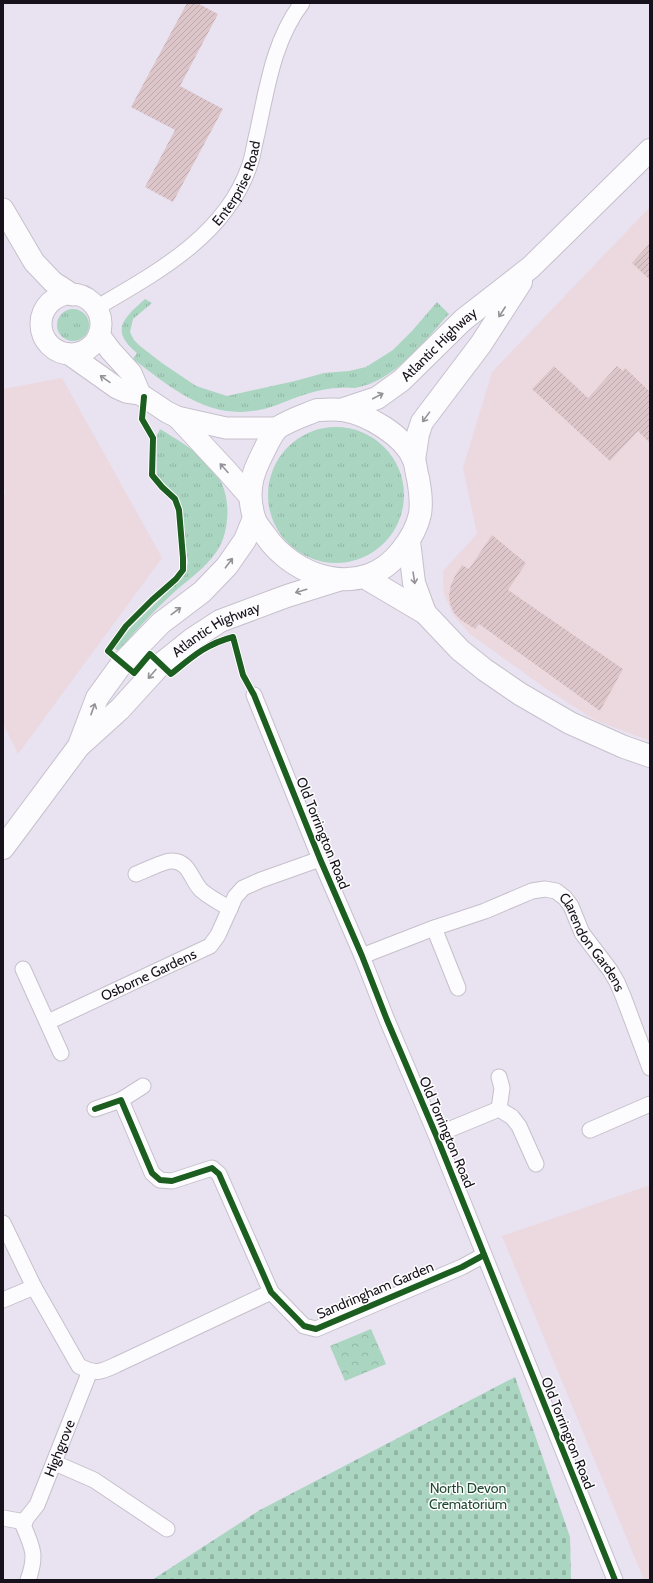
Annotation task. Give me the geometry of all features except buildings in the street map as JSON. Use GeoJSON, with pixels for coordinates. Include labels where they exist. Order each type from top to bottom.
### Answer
{"type":"FeatureCollection","features":[{"type":"Feature","properties":{"kind":"main road","name":"Atlantic Highway"},"geometry":{"type":"LineString","coordinates":[[341,410],[377,398],[402,380],[463,320],[530,267],[650,150]]}},
{"type":"Feature","properties":{"kind":"main road"},"geometry":{"type":"LineString","coordinates":[[3,209],[34,262],[53,282],[73,295]]}},
{"type":"Feature","properties":{"kind":"main road"},"geometry":{"type":"LineString","coordinates":[[34,262],[39,280],[42,318],[41,328],[44,338],[51,346],[59,352],[69,354],[79,353],[88,350],[99,335],[100,321],[96,308],[90,301],[82,296],[63,296],[53,300],[46,308],[42,318]]}},
{"type":"Feature","properties":{"kind":"main road","name":"Atlantic Highway"},"geometry":{"type":"LineString","coordinates":[[414,460],[418,434],[422,422],[481,344],[530,267]]}},
{"type":"Feature","properties":{"kind":"main road"},"geometry":{"type":"LineString","coordinates":[[99,335],[131,373],[140,394]]}},
{"type":"Feature","properties":{"kind":"main road"},"geometry":{"type":"LineString","coordinates":[[69,354],[117,388],[126,392],[140,394],[177,417],[250,497]]}},
{"type":"Feature","properties":{"kind":"main road"},"geometry":{"type":"LineString","coordinates":[[177,417],[226,428],[278,428],[318,410],[341,410],[358,414],[388,430],[399,440],[414,460],[421,491],[421,504],[419,516],[409,541],[397,557],[387,566],[364,578],[338,580],[325,577],[292,562],[272,546],[254,518],[250,497],[254,471],[278,428]]}},
{"type":"Feature","properties":{"kind":"main road","name":"Atlantic Highway"},"geometry":{"type":"LineString","coordinates":[[79,746],[97,698],[123,662],[161,623],[202,592],[227,566],[245,540],[254,518]]}},
{"type":"Feature","properties":{"kind":"main road"},"geometry":{"type":"LineString","coordinates":[[409,541],[414,583],[425,613]]}},
{"type":"Feature","properties":{"kind":"main road"},"geometry":{"type":"LineString","coordinates":[[364,578],[425,613],[460,650],[485,670],[520,694],[570,723],[624,747],[650,756]]}},
{"type":"Feature","properties":{"kind":"main road","name":"Atlantic Highway"},"geometry":{"type":"LineString","coordinates":[[3,848],[79,746],[120,709],[161,664],[191,640],[220,621],[287,596],[338,580]]}},
{"type":"Feature","properties":{"kind":"street","name":"Enterprise Road"},"geometry":{"type":"LineString","coordinates":[[96,308],[181,254],[201,238],[225,212],[249,167],[274,58],[285,28],[302,3]]}},
{"type":"Feature","properties":{"kind":"street","name":"Old Torrington Road"},"geometry":{"type":"LineString","coordinates":[[254,695],[320,859],[436,1135],[615,1580]]}},
{"type":"Feature","properties":{"kind":"street","name":"Osborne Gardens"},"geometry":{"type":"LineString","coordinates":[[48,1022],[210,946],[218,935],[235,897],[243,888],[320,859]]}},
{"type":"Feature","properties":{"kind":"street"},"geometry":{"type":"LineString","coordinates":[[136,874],[171,861],[178,862],[185,866],[200,889],[230,908]]}},
{"type":"Feature","properties":{"kind":"street","name":"Clarendon Gardens"},"geometry":{"type":"LineString","coordinates":[[362,956],[532,891],[546,889],[556,891],[565,898],[571,906],[582,933],[610,970],[617,982],[650,1068]]}},
{"type":"Feature","properties":{"kind":"street"},"geometry":{"type":"LineString","coordinates":[[434,928],[458,988]]}},
{"type":"Feature","properties":{"kind":"street"},"geometry":{"type":"LineString","coordinates":[[23,969],[61,1053]]}},
{"type":"Feature","properties":{"kind":"street"},"geometry":{"type":"LineString","coordinates":[[499,1077],[502,1088],[499,1109]]}},
{"type":"Feature","properties":{"kind":"street"},"geometry":{"type":"LineString","coordinates":[[95,1109],[121,1100],[143,1086]]}},
{"type":"Feature","properties":{"kind":"street","name":"Sandringham Garden"},"geometry":{"type":"LineString","coordinates":[[121,1100],[152,1173],[160,1180],[172,1181],[212,1168],[219,1174],[271,1292],[304,1326],[316,1329],[484,1256]]}},
{"type":"Feature","properties":{"kind":"street"},"geometry":{"type":"LineString","coordinates":[[590,1130],[650,1104]]}},
{"type":"Feature","properties":{"kind":"street"},"geometry":{"type":"LineString","coordinates":[[436,1135],[499,1109]]}},
{"type":"Feature","properties":{"kind":"street"},"geometry":{"type":"LineString","coordinates":[[499,1109],[512,1117],[519,1126],[536,1164]]}},
{"type":"Feature","properties":{"kind":"street"},"geometry":{"type":"LineString","coordinates":[[3,1223],[34,1287],[78,1366],[90,1372],[105,1370],[271,1292]]}},
{"type":"Feature","properties":{"kind":"street"},"geometry":{"type":"LineString","coordinates":[[3,1300],[34,1287]]}},
{"type":"Feature","properties":{"kind":"street","name":"Highgrove"},"geometry":{"type":"LineString","coordinates":[[24,1522],[38,1504],[90,1372]]}},
{"type":"Feature","properties":{"kind":"street"},"geometry":{"type":"LineString","coordinates":[[54,1463],[94,1480],[167,1529]]}},
{"type":"Feature","properties":{"kind":"street"},"geometry":{"type":"LineString","coordinates":[[3,1518],[24,1522],[23,1525],[34,1553],[32,1568],[28,1580]]}},
{"type":"Feature","properties":{"kind":"shaded area"},"geometry":{"type":"Polygon","coordinates":[[[650,207],[650,741],[595,720],[545,688],[470,634],[453,615],[444,594],[443,571],[477,534],[463,468],[492,372],[650,207]]]}},
{"type":"Feature","properties":{"kind":"shaded area"},"geometry":{"type":"Polygon","coordinates":[[[62,378],[162,558],[18,754],[3,723],[3,496],[6,493],[3,485],[3,389],[62,378]]]}},
{"type":"Feature","properties":{"kind":"shaded area"},"geometry":{"type":"Polygon","coordinates":[[[650,1185],[650,1580],[644,1580],[502,1236],[650,1185]]]}},
{"type":"Feature","properties":{"kind":"green space"},"geometry":{"type":"Polygon","coordinates":[[[145,299],[152,303],[133,319],[130,332],[134,340],[162,363],[196,386],[227,396],[324,373],[349,371],[366,367],[393,350],[437,302],[449,314],[407,359],[383,377],[369,384],[355,388],[332,388],[321,390],[264,409],[245,412],[226,411],[209,407],[193,400],[163,381],[133,359],[137,353],[123,338],[123,324],[131,312],[145,299]]]}},
{"type":"Feature","properties":{"kind":"green space"},"geometry":{"type":"Polygon","coordinates":[[[70,309],[76,309],[86,316],[89,325],[88,331],[82,338],[76,341],[70,341],[60,334],[57,328],[57,322],[64,312],[70,309]]]}},
{"type":"Feature","properties":{"kind":"green space"},"geometry":{"type":"Polygon","coordinates":[[[329,427],[343,427],[362,432],[374,438],[389,452],[399,469],[403,482],[403,508],[399,521],[393,533],[379,548],[374,552],[356,560],[343,563],[329,563],[310,558],[298,552],[283,538],[279,533],[271,515],[268,502],[268,488],[273,469],[279,457],[293,442],[298,438],[316,430],[329,427]]]}},
{"type":"Feature","properties":{"kind":"green space"},"geometry":{"type":"Polygon","coordinates":[[[160,429],[198,455],[209,464],[217,475],[224,488],[227,503],[226,528],[221,544],[212,557],[137,629],[119,651],[114,648],[132,626],[184,576],[188,563],[180,501],[157,475],[156,437],[160,429]]]}},
{"type":"Feature","properties":{"kind":"green space"},"geometry":{"type":"Polygon","coordinates":[[[371,1329],[386,1364],[345,1381],[330,1346],[371,1329]]]}},
{"type":"Feature","properties":{"kind":"green space","name":"North Devon Crematorium"},"geometry":{"type":"Polygon","coordinates":[[[515,1377],[570,1537],[571,1580],[152,1580],[260,1510],[515,1377]]]}},
{"type":"Feature","properties":{"kind":"cycle path"},"geometry":{"type":"LineString","coordinates":[[144,397],[142,419],[153,438],[152,475],[175,499],[179,510],[183,570],[176,579],[126,626],[108,651],[134,673],[150,654],[171,674],[207,647],[233,637],[243,675],[254,695],[320,859],[436,1135],[615,1580]]}},
{"type":"Feature","properties":{"kind":"cycle path"},"geometry":{"type":"LineString","coordinates":[[95,1109],[121,1100],[152,1173],[160,1180],[172,1181],[212,1168],[219,1174],[271,1292],[304,1326],[316,1329],[462,1267],[484,1255]]}}]}
